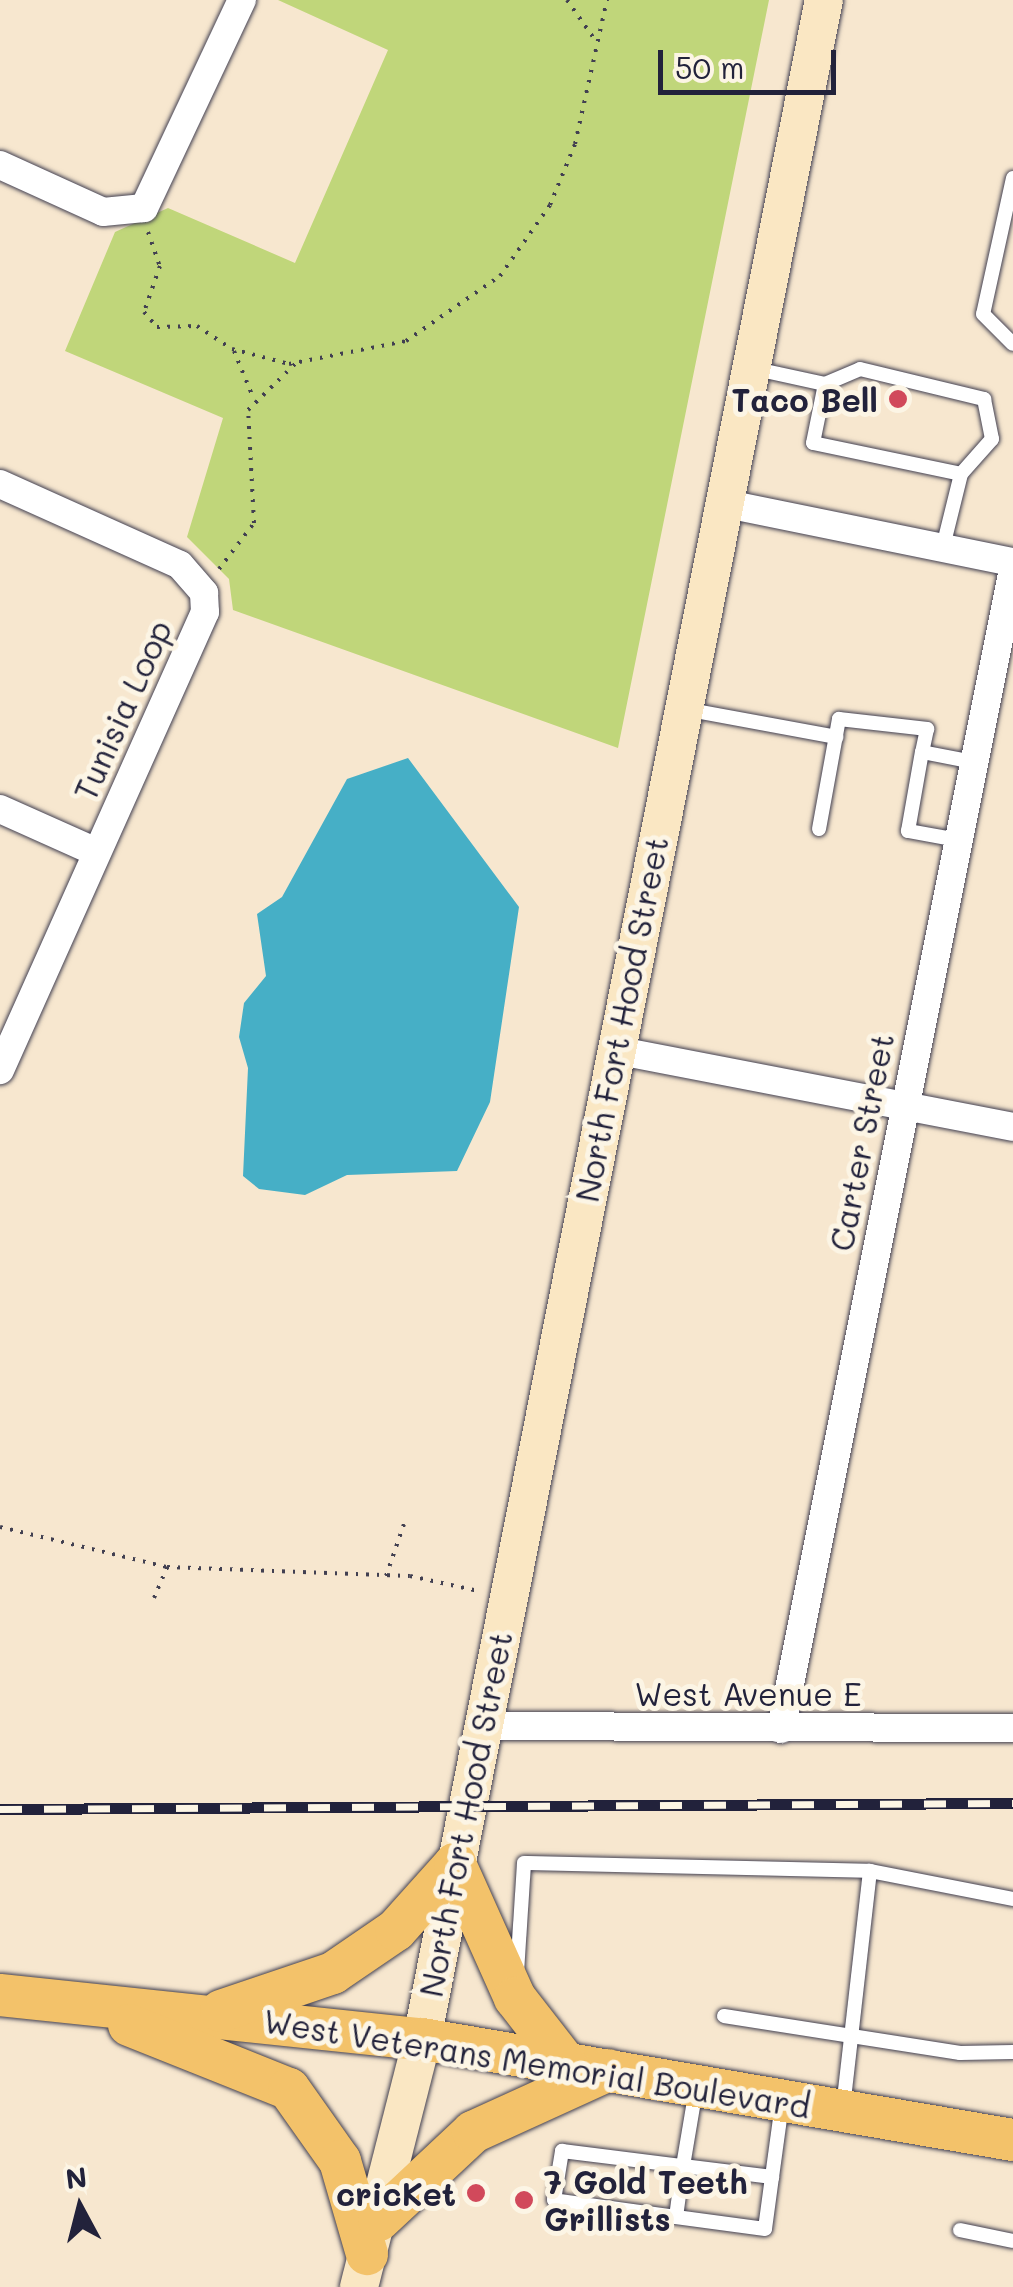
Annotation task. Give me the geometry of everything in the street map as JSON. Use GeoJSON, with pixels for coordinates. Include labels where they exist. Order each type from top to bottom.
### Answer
{"type":"FeatureCollection","features":[{"type":"Feature","properties":{"kind":"main road","name":"North Fort Hood Street"},"geometry":{"type":"LineString","coordinates":[[368,2254],[422,2039],[824,0]]}},
{"type":"Feature","properties":{"kind":"main road"},"geometry":{"type":"LineString","coordinates":[[206,2016],[333,1973],[396,1930],[456,1864],[515,1998],[564,2061]]}},
{"type":"Feature","properties":{"kind":"main road","name":"West Veterans Memorial Boulevard"},"geometry":{"type":"LineString","coordinates":[[0,1994],[422,2039],[612,2068],[1013,2140]]}},
{"type":"Feature","properties":{"kind":"main road"},"geometry":{"type":"LineString","coordinates":[[58,2000],[289,2089],[340,2162],[368,2254]]}},
{"type":"Feature","properties":{"kind":"main road"},"geometry":{"type":"LineString","coordinates":[[368,2254],[426,2166],[472,2132],[612,2068]]}},
{"type":"Feature","properties":{"kind":"street"},"geometry":{"type":"LineString","coordinates":[[0,165],[103,212],[138,209],[156,195],[242,0]]}},
{"type":"Feature","properties":{"kind":"street"},"geometry":{"type":"LineString","coordinates":[[0,484],[180,565],[198,583]]}},
{"type":"Feature","properties":{"kind":"street"},"geometry":{"type":"LineString","coordinates":[[722,503],[943,547],[1013,565]]}},
{"type":"Feature","properties":{"kind":"street","name":"Carter Street"},"geometry":{"type":"LineString","coordinates":[[781,1729],[1013,565]]}},
{"type":"Feature","properties":{"kind":"street","name":"Tunisia Loop"},"geometry":{"type":"LineString","coordinates":[[0,1070],[205,612],[198,583]]}},
{"type":"Feature","properties":{"kind":"street"},"geometry":{"type":"LineString","coordinates":[[0,808],[96,852]]}},
{"type":"Feature","properties":{"kind":"street"},"geometry":{"type":"LineString","coordinates":[[614,1050],[1013,1127]]}},
{"type":"Feature","properties":{"kind":"street","name":"West Avenue E"},"geometry":{"type":"LineString","coordinates":[[482,1726],[1013,1728]]}},
{"type":"Feature","properties":{"kind":"lane"},"geometry":{"type":"LineString","coordinates":[[1013,178],[983,314],[1013,344]]}},
{"type":"Feature","properties":{"kind":"lane"},"geometry":{"type":"LineString","coordinates":[[750,368],[826,384],[860,369],[984,399],[992,440],[960,474],[943,547]]}},
{"type":"Feature","properties":{"kind":"lane"},"geometry":{"type":"LineString","coordinates":[[826,384],[813,443],[960,474]]}},
{"type":"Feature","properties":{"kind":"lane"},"geometry":{"type":"LineString","coordinates":[[682,709],[836,738]]}},
{"type":"Feature","properties":{"kind":"lane"},"geometry":{"type":"LineString","coordinates":[[819,829],[839,719],[850,715],[926,729],[908,831],[958,840]]}},
{"type":"Feature","properties":{"kind":"lane"},"geometry":{"type":"LineString","coordinates":[[922,752],[974,762]]}},
{"type":"Feature","properties":{"kind":"lane"},"geometry":{"type":"LineString","coordinates":[[515,1998],[524,1864],[870,1871],[1013,1899]]}},
{"type":"Feature","properties":{"kind":"lane"},"geometry":{"type":"LineString","coordinates":[[843,2110],[870,1871]]}},
{"type":"Feature","properties":{"kind":"lane"},"geometry":{"type":"LineString","coordinates":[[724,2016],[853,2036],[1013,2052]]}},
{"type":"Feature","properties":{"kind":"lane"},"geometry":{"type":"LineString","coordinates":[[676,2216],[696,2084]]}},
{"type":"Feature","properties":{"kind":"lane"},"geometry":{"type":"LineString","coordinates":[[772,2178],[562,2152],[554,2200],[765,2229],[783,2099]]}},
{"type":"Feature","properties":{"kind":"lane"},"geometry":{"type":"LineString","coordinates":[[960,2230],[1013,2241]]}},
{"type":"Feature","properties":{"kind":"path"},"geometry":{"type":"LineString","coordinates":[[567,0],[594,39]]}},
{"type":"Feature","properties":{"kind":"path"},"geometry":{"type":"LineString","coordinates":[[138,209],[160,266],[146,300],[149,322],[196,326],[232,348],[296,364],[406,342],[500,276],[566,169],[594,39],[608,0]]}},
{"type":"Feature","properties":{"kind":"path"},"geometry":{"type":"LineString","coordinates":[[198,583],[238,552],[254,523],[243,442],[253,397],[232,348]]}},
{"type":"Feature","properties":{"kind":"path"},"geometry":{"type":"LineString","coordinates":[[253,397],[296,364]]}},
{"type":"Feature","properties":{"kind":"path"},"geometry":{"type":"LineString","coordinates":[[386,1576],[404,1524]]}},
{"type":"Feature","properties":{"kind":"path"},"geometry":{"type":"LineString","coordinates":[[0,1527],[167,1567],[386,1576],[507,1597]]}},
{"type":"Feature","properties":{"kind":"path"},"geometry":{"type":"LineString","coordinates":[[154,1598],[167,1567]]}},
{"type":"Feature","properties":{"kind":"green space"},"geometry":{"type":"Polygon","coordinates":[[[278,0],[769,0],[618,748],[233,610],[229,579],[187,537],[223,418],[65,351],[115,232],[168,208],[295,263],[388,50],[278,0]]]}},
{"type":"Feature","properties":{"kind":"water"},"geometry":{"type":"Polygon","coordinates":[[[408,758],[519,907],[490,1102],[457,1171],[347,1175],[305,1195],[259,1189],[243,1176],[248,1068],[239,1037],[244,1003],[266,976],[257,914],[282,897],[347,779],[408,758]]]}},
{"type":"Feature","properties":{"kind":"railway"},"geometry":{"type":"LineString","coordinates":[[0,1809],[1013,1803]]}},
{"type":"Feature","properties":{"kind":"place","name":"Taco Bell"},"geometry":{"type":"Point","coordinates":[898,399]}},
{"type":"Feature","properties":{"kind":"place","name":"cricKet"},"geometry":{"type":"Point","coordinates":[476,2193]}},
{"type":"Feature","properties":{"kind":"place","name":"7 Gold Teeth Grillists"},"geometry":{"type":"Point","coordinates":[524,2200]}}]}
